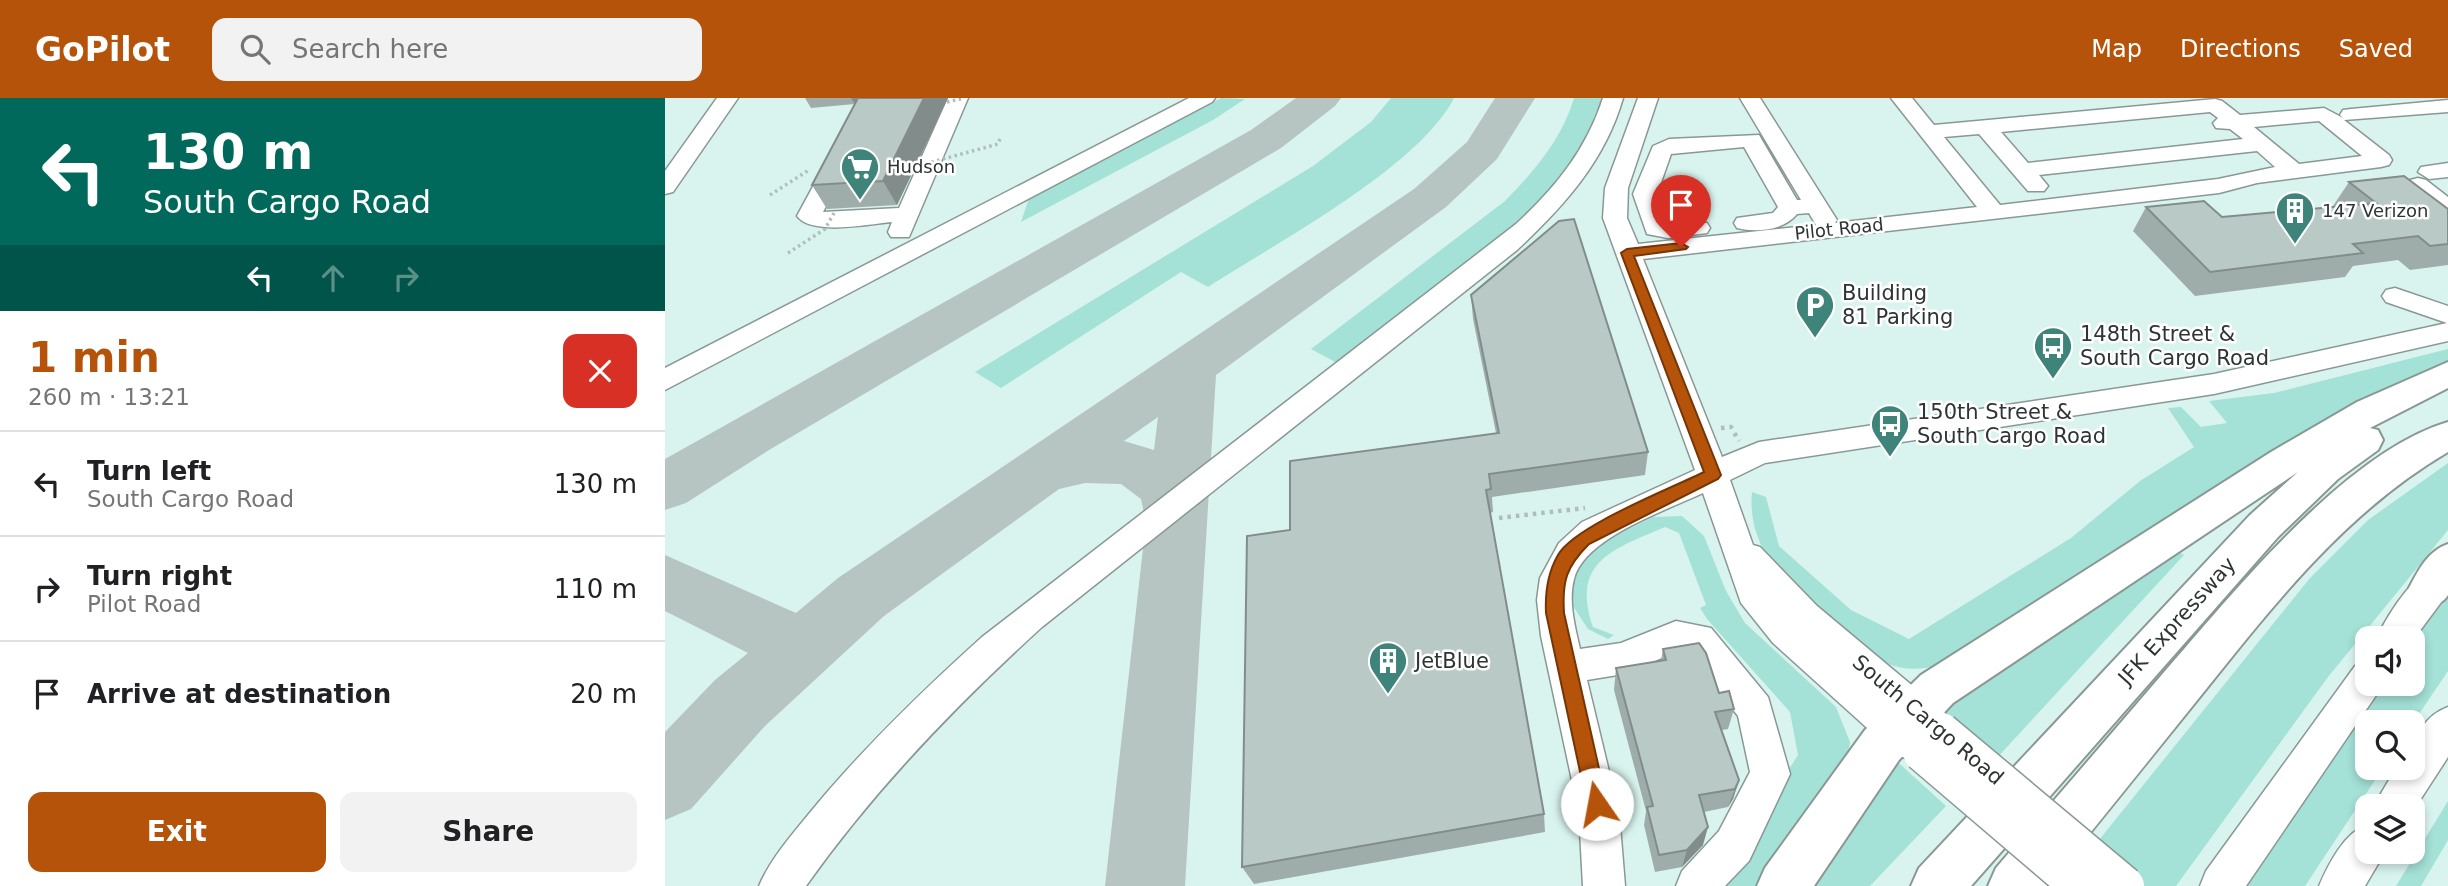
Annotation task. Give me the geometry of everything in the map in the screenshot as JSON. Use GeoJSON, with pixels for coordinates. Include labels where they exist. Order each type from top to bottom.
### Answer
{"type":"FeatureCollection","features":[{"type":"Feature","properties":{"kind":"highway"},"geometry":{"type":"LineString","coordinates":[[1783,886],[1868,764],[1918,731],[1952,679],[2100,585],[2284,462],[2370,411],[2448,374]]}},
{"type":"Feature","properties":{"kind":"highway","name":"JFK Expressway"},"geometry":{"type":"LineString","coordinates":[[1937,886],[2284,505],[2325,469],[2368,438],[2448,392]]}},
{"type":"Feature","properties":{"kind":"highway","name":"JFK Expressway"},"geometry":{"type":"LineString","coordinates":[[2014,886],[2196,667],[2308,540],[2370,484],[2448,435]]}},
{"type":"Feature","properties":{"kind":"street"},"geometry":{"type":"LineString","coordinates":[[668,180],[732,98]]}},
{"type":"Feature","properties":{"kind":"street"},"geometry":{"type":"LineString","coordinates":[[871,98],[809,216],[826,221],[908,215]]}},
{"type":"Feature","properties":{"kind":"street"},"geometry":{"type":"LineString","coordinates":[[665,380],[1205,98]]}},
{"type":"Feature","properties":{"kind":"street"},"geometry":{"type":"LineString","coordinates":[[780,886],[836,809],[870,769],[912,723],[967,671],[1041,609],[1508,245],[1553,204],[1584,166],[1600,138],[1613,98]]}},
{"type":"Feature","properties":{"kind":"street","name":"South Cargo Road"},"geometry":{"type":"LineString","coordinates":[[1648,98],[1640,130],[1613,202],[1627,253],[1697,430],[1753,593],[1774,621],[2125,886]]}},
{"type":"Feature","properties":{"kind":"street"},"geometry":{"type":"LineString","coordinates":[[1750,98],[1832,230]]}},
{"type":"Feature","properties":{"kind":"street"},"geometry":{"type":"LineString","coordinates":[[1901,98],[1994,213]]}},
{"type":"Feature","properties":{"kind":"street"},"geometry":{"type":"LineString","coordinates":[[888,264],[952,100]]}},
{"type":"Feature","properties":{"kind":"street"},"geometry":{"type":"LineString","coordinates":[[1991,135],[2212,101],[2294,171]]}},
{"type":"Feature","properties":{"kind":"street"},"geometry":{"type":"LineString","coordinates":[[2351,116],[2448,106]]}},
{"type":"Feature","properties":{"kind":"street","name":"Pilot Road"},"geometry":{"type":"LineString","coordinates":[[1627,253],[2219,186],[2294,171],[2381,159],[2324,114],[2235,122]]}},
{"type":"Feature","properties":{"kind":"street"},"geometry":{"type":"LineString","coordinates":[[1928,132],[1991,135],[2235,122]]}},
{"type":"Feature","properties":{"kind":"street"},"geometry":{"type":"LineString","coordinates":[[1991,135],[2043,193],[2071,195],[2085,201]]}},
{"type":"Feature","properties":{"kind":"street"},"geometry":{"type":"LineString","coordinates":[[1790,208],[1751,140],[1669,146],[1661,151],[1646,194],[1656,229],[1661,230],[1780,220],[1790,208],[1815,205]]}},
{"type":"Feature","properties":{"kind":"street"},"geometry":{"type":"LineString","coordinates":[[2023,170],[2262,144]]}},
{"type":"Feature","properties":{"kind":"street"},"geometry":{"type":"LineString","coordinates":[[2432,176],[2448,208]]}},
{"type":"Feature","properties":{"kind":"street"},"geometry":{"type":"LineString","coordinates":[[2439,334],[2395,296],[2448,315]]}},
{"type":"Feature","properties":{"kind":"street"},"geometry":{"type":"LineString","coordinates":[[1604,886],[1602,829],[1554,600],[1556,577],[1565,558],[1594,531],[1759,453],[2214,384],[2439,334]]}},
{"type":"Feature","properties":{"kind":"street"},"geometry":{"type":"LineString","coordinates":[[2404,626],[2442,574]]}},
{"type":"Feature","properties":{"kind":"street"},"geometry":{"type":"LineString","coordinates":[[1567,667],[1624,658],[1676,636],[1698,639],[1755,709],[1770,774],[1734,846],[1697,886]]}},
{"type":"Feature","properties":{"kind":"street"},"geometry":{"type":"LineString","coordinates":[[2221,886],[2355,695]]}},
{"type":"Feature","properties":{"kind":"street"},"geometry":{"type":"LineString","coordinates":[[2402,794],[2448,724]]}},
{"type":"Feature","properties":{"kind":"street","name":"South Cargo Road"},"geometry":{"type":"LineString","coordinates":[[1918,731],[2079,886]]}},
{"type":"Feature","properties":{"kind":"street"},"geometry":{"type":"LineString","coordinates":[[2340,886],[2355,864]]}},
{"type":"Feature","properties":{"kind":"path"},"geometry":{"type":"LineString","coordinates":[[952,100],[964,98]]}},
{"type":"Feature","properties":{"kind":"path"},"geometry":{"type":"LineString","coordinates":[[914,167],[986,148],[998,144],[1000,139]]}},
{"type":"Feature","properties":{"kind":"path"},"geometry":{"type":"LineString","coordinates":[[770,195],[818,165]]}},
{"type":"Feature","properties":{"kind":"path"},"geometry":{"type":"LineString","coordinates":[[788,253],[786,251],[825,229],[834,213]]}},
{"type":"Feature","properties":{"kind":"path"},"geometry":{"type":"LineString","coordinates":[[1697,430],[1731,427],[1749,457]]}},
{"type":"Feature","properties":{"kind":"path"},"geometry":{"type":"LineString","coordinates":[[1499,518],[1596,506]]}},
{"type":"Feature","properties":{"kind":"shaded area"},"geometry":{"type":"Polygon","coordinates":[[[665,98],[2448,98],[2448,886],[665,886],[665,98]]]}},
{"type":"Feature","properties":{"kind":"green space"},"geometry":{"type":"Polygon","coordinates":[[[1221,98],[1245,99],[1213,120],[1021,222],[1029,198],[1221,98]]]}},
{"type":"Feature","properties":{"kind":"green space"},"geometry":{"type":"Polygon","coordinates":[[[1391,98],[1454,98],[1436,124],[1410,151],[1378,177],[1208,287],[1181,272],[1001,388],[975,372],[1313,166],[1371,122],[1391,98]]]}},
{"type":"Feature","properties":{"kind":"green space"},"geometry":{"type":"Polygon","coordinates":[[[1574,98],[1602,98],[1580,150],[1533,210],[1339,364],[1311,349],[1505,201],[1527,178],[1555,140],[1574,98]]]}},
{"type":"Feature","properties":{"kind":"green space"},"geometry":{"type":"Polygon","coordinates":[[[2448,349],[2448,363],[1940,667],[1903,668],[1865,652],[1844,637],[1823,621],[1786,583],[1772,565],[1755,528],[1752,492],[1766,497],[1779,546],[1851,610],[1909,639],[2071,538],[2140,481],[2194,447],[2168,408],[2181,407],[2201,427],[2227,423],[2209,401],[2274,393],[2448,349]]]}},
{"type":"Feature","properties":{"kind":"green space"},"geometry":{"type":"Polygon","coordinates":[[[2448,463],[2448,530],[2370,626],[2355,626],[2355,644],[2176,886],[2144,886],[2095,845],[2310,578],[2368,520],[2448,463]]]}},
{"type":"Feature","properties":{"kind":"green space"},"geometry":{"type":"Polygon","coordinates":[[[1682,516],[1704,536],[1726,591],[1745,623],[1836,707],[1850,742],[1846,770],[1764,886],[1715,886],[1798,755],[1790,712],[1700,608],[1706,605],[1679,533],[1665,527],[1629,543],[1601,560],[1592,572],[1587,587],[1587,605],[1593,627],[1614,635],[1608,639],[1588,629],[1571,603],[1571,576],[1591,548],[1653,517],[1682,516]]]}},
{"type":"Feature","properties":{"kind":"green space"},"geometry":{"type":"Polygon","coordinates":[[[2173,549],[2184,555],[1994,761],[1938,713],[2173,549]]]}},
{"type":"Feature","properties":{"kind":"green space"},"geometry":{"type":"Polygon","coordinates":[[[2448,594],[2448,671],[2422,710],[2362,710],[2372,696],[2425,696],[2423,626],[2448,594]]]}},
{"type":"Feature","properties":{"kind":"green space"},"geometry":{"type":"Polygon","coordinates":[[[2355,719],[2355,780],[2375,780],[2366,794],[2355,794],[2355,810],[2305,886],[2237,886],[2355,719]]]}},
{"type":"Feature","properties":{"kind":"green space"},"geometry":{"type":"Polygon","coordinates":[[[1891,756],[1946,806],[1870,886],[1805,886],[1891,756]]]}},
{"type":"Feature","properties":{"kind":"green space"},"geometry":{"type":"Polygon","coordinates":[[[2448,801],[2448,840],[2421,886],[2396,886],[2409,864],[2425,864],[2425,839],[2448,801]]]}},
{"type":"Feature","properties":{"kind":"building"},"geometry":{"type":"Polygon","coordinates":[[[858,98],[924,98],[883,181],[812,185],[858,98]]]}},
{"type":"Feature","properties":{"kind":"building"},"geometry":{"type":"Polygon","coordinates":[[[2404,176],[2448,209],[2448,244],[2430,246],[2418,236],[2353,244],[2363,253],[2210,272],[2146,207],[2204,201],[2222,217],[2376,203],[2349,182],[2404,176]]]}},
{"type":"Feature","properties":{"kind":"building","name":"JetBlue"},"geometry":{"type":"Polygon","coordinates":[[[1574,219],[1648,452],[1489,474],[1491,489],[1486,490],[1544,814],[1242,867],[1247,536],[1290,530],[1290,461],[1499,433],[1471,295],[1559,221],[1574,219]]]}},
{"type":"Feature","properties":{"kind":"building"},"geometry":{"type":"Polygon","coordinates":[[[1699,643],[1706,653],[1719,693],[1729,691],[1734,709],[1715,712],[1739,780],[1735,789],[1699,795],[1708,827],[1687,850],[1659,855],[1647,807],[1653,806],[1616,668],[1666,660],[1663,649],[1699,643]]]}},
{"type":"Feature","properties":{"kind":"taxiway"},"geometry":{"type":"LineString","coordinates":[[665,487],[749,435],[1266,139],[1321,98]]}},
{"type":"Feature","properties":{"kind":"taxiway"},"geometry":{"type":"LineString","coordinates":[[1190,366],[1430,198],[1482,150],[1515,98]]}},
{"type":"Feature","properties":{"kind":"taxiway"},"geometry":{"type":"LineString","coordinates":[[665,784],[740,703],[861,597],[1190,366]]}},
{"type":"Feature","properties":{"kind":"taxiway"},"geometry":{"type":"LineString","coordinates":[[1176,522],[1190,366]]}},
{"type":"Feature","properties":{"kind":"taxiway"},"geometry":{"type":"LineString","coordinates":[[1042,472],[1085,462],[1128,464],[1146,471],[1161,483],[1172,501],[1176,522]]}},
{"type":"Feature","properties":{"kind":"taxiway"},"geometry":{"type":"LineString","coordinates":[[1145,886],[1176,522]]}},
{"type":"Feature","properties":{"kind":"taxiway"},"geometry":{"type":"LineString","coordinates":[[665,581],[801,647]]}},
{"type":"Feature","properties":{"kind":"place","name":"Hudson"},"geometry":{"type":"Point","coordinates":[860,201]}},
{"type":"Feature","properties":{"kind":"place","name":"147 Verizon"},"geometry":{"type":"Point","coordinates":[2295,245]}},
{"type":"Feature","properties":{"kind":"place","name":"Building 81 Parking"},"geometry":{"type":"Point","coordinates":[1815,339]}},
{"type":"Feature","properties":{"kind":"place","name":"148th Street & South Cargo Road"},"geometry":{"type":"Point","coordinates":[2053,380]}},
{"type":"Feature","properties":{"kind":"place","name":"150th Street & South Cargo Road"},"geometry":{"type":"Point","coordinates":[1890,458]}},
{"type":"Feature","properties":{"kind":"place","name":"JetBlue"},"geometry":{"type":"Point","coordinates":[1388,695]}},
{"type":"Feature","properties":{"kind":"route"},"geometry":{"type":"LineString","coordinates":[[1597,804],[1555,613],[1554,588],[1559,567],[1565,558],[1594,531],[1713,475],[1627,253],[1681,247]]}}]}
